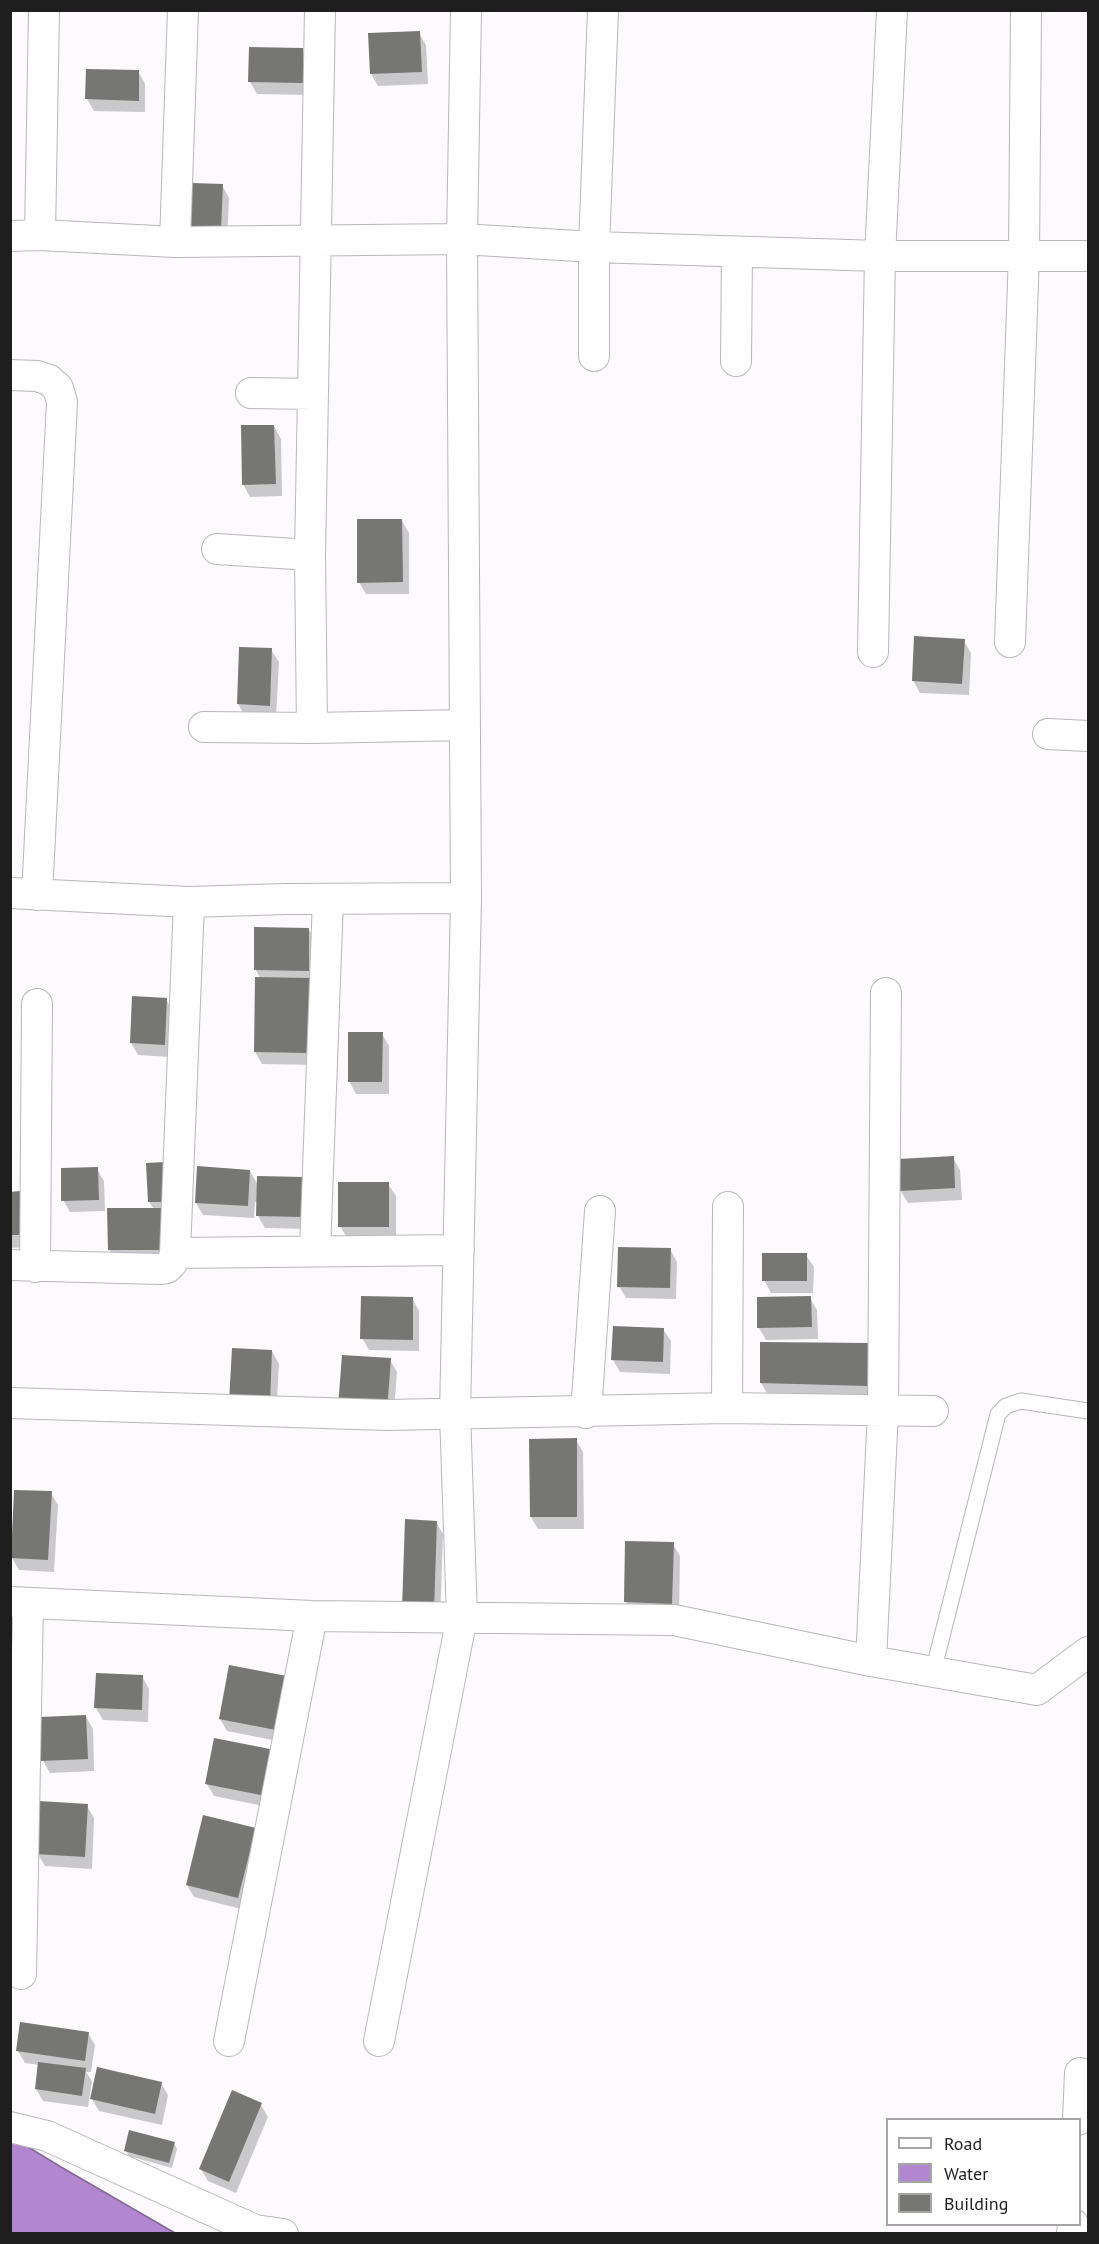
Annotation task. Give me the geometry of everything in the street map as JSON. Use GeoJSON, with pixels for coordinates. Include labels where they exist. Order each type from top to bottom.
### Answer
{"type":"FeatureCollection","features":[{"type":"Feature","properties":{"kind":"street"},"geometry":{"type":"LineString","coordinates":[[40,235],[44,10]]}},
{"type":"Feature","properties":{"kind":"street"},"geometry":{"type":"LineString","coordinates":[[175,242],[183,10]]}},
{"type":"Feature","properties":{"kind":"street"},"geometry":{"type":"LineString","coordinates":[[312,728],[310,555],[320,10]]}},
{"type":"Feature","properties":{"kind":"street"},"geometry":{"type":"LineString","coordinates":[[379,2041],[462,1617],[455,1413],[466,898],[462,239],[466,10]]}},
{"type":"Feature","properties":{"kind":"street"},"geometry":{"type":"LineString","coordinates":[[594,356],[594,247],[603,10]]}},
{"type":"Feature","properties":{"kind":"street"},"geometry":{"type":"LineString","coordinates":[[873,652],[880,256],[892,10]]}},
{"type":"Feature","properties":{"kind":"street"},"geometry":{"type":"LineString","coordinates":[[1010,642],[1024,255],[1026,10]]}},
{"type":"Feature","properties":{"kind":"street"},"geometry":{"type":"LineString","coordinates":[[10,236],[40,235],[175,242],[462,239],[594,247],[880,256],[1089,256]]}},
{"type":"Feature","properties":{"kind":"street"},"geometry":{"type":"LineString","coordinates":[[736,361],[737,252]]}},
{"type":"Feature","properties":{"kind":"street"},"geometry":{"type":"LineString","coordinates":[[10,375],[37,376],[49,380],[58,388],[62,402],[23,894],[189,902],[466,898]]}},
{"type":"Feature","properties":{"kind":"street"},"geometry":{"type":"LineString","coordinates":[[251,393],[312,394]]}},
{"type":"Feature","properties":{"kind":"street"},"geometry":{"type":"LineString","coordinates":[[217,549],[310,555]]}},
{"type":"Feature","properties":{"kind":"street"},"geometry":{"type":"LineString","coordinates":[[204,727],[312,728],[465,725]]}},
{"type":"Feature","properties":{"kind":"street"},"geometry":{"type":"LineString","coordinates":[[1048,734],[1089,736]]}},
{"type":"Feature","properties":{"kind":"street"},"geometry":{"type":"LineString","coordinates":[[315,1251],[328,899]]}},
{"type":"Feature","properties":{"kind":"street"},"geometry":{"type":"LineString","coordinates":[[37,1004],[23,1266],[167,1268],[172,1263],[175,1253],[189,902]]}},
{"type":"Feature","properties":{"kind":"street"},"geometry":{"type":"LineString","coordinates":[[871,1661],[883,1411],[886,993]]}},
{"type":"Feature","properties":{"kind":"street"},"geometry":{"type":"LineString","coordinates":[[727,1408],[728,1207]]}},
{"type":"Feature","properties":{"kind":"street"},"geometry":{"type":"LineString","coordinates":[[586,1413],[600,1211]]}},
{"type":"Feature","properties":{"kind":"street"},"geometry":{"type":"LineString","coordinates":[[175,1253],[459,1250]]}},
{"type":"Feature","properties":{"kind":"street"},"geometry":{"type":"LineString","coordinates":[[10,1403],[387,1415],[586,1413],[727,1408],[933,1411]]}},
{"type":"Feature","properties":{"kind":"street"},"geometry":{"type":"LineString","coordinates":[[21,1974],[19,1602],[312,1616],[674,1620],[871,1661],[1037,1690],[1089,1652]]}},
{"type":"Feature","properties":{"kind":"street"},"geometry":{"type":"LineString","coordinates":[[229,2041],[312,1616]]}},
{"type":"Feature","properties":{"kind":"street"},"geometry":{"type":"LineString","coordinates":[[1078,2118],[1080,2073]]}},
{"type":"Feature","properties":{"kind":"street"},"geometry":{"type":"LineString","coordinates":[[10,2127],[47,2136],[255,2230],[284,2234]]}},
{"type":"Feature","properties":{"kind":"lane"},"geometry":{"type":"LineString","coordinates":[[933,1672],[998,1414],[1006,1406],[1021,1401],[1089,1411]]}},
{"type":"Feature","properties":{"kind":"water"},"geometry":{"type":"Polygon","coordinates":[[[10,2136],[61,2167],[175,2233],[11,2233],[10,2136]]]}},
{"type":"Feature","properties":{"kind":"building"},"geometry":{"type":"Polygon","coordinates":[[[420,31],[422,72],[370,74],[368,33],[420,31]]]}},
{"type":"Feature","properties":{"kind":"building"},"geometry":{"type":"Polygon","coordinates":[[[249,47],[303,48],[303,83],[248,82],[249,47]]]}},
{"type":"Feature","properties":{"kind":"building"},"geometry":{"type":"Polygon","coordinates":[[[86,69],[139,70],[139,101],[85,99],[86,69]]]}},
{"type":"Feature","properties":{"kind":"building"},"geometry":{"type":"Polygon","coordinates":[[[192,183],[223,184],[221,229],[190,228],[192,183]]]}},
{"type":"Feature","properties":{"kind":"building"},"geometry":{"type":"Polygon","coordinates":[[[241,425],[274,425],[276,484],[242,485],[241,425]]]}},
{"type":"Feature","properties":{"kind":"building"},"geometry":{"type":"Polygon","coordinates":[[[357,519],[402,519],[403,582],[357,583],[357,519]]]}},
{"type":"Feature","properties":{"kind":"building"},"geometry":{"type":"Polygon","coordinates":[[[914,636],[965,639],[962,684],[912,681],[914,636]]]}},
{"type":"Feature","properties":{"kind":"building"},"geometry":{"type":"Polygon","coordinates":[[[239,647],[272,648],[270,706],[237,704],[239,647]]]}},
{"type":"Feature","properties":{"kind":"building"},"geometry":{"type":"Polygon","coordinates":[[[254,927],[309,928],[309,971],[254,970],[254,927]]]}},
{"type":"Feature","properties":{"kind":"building"},"geometry":{"type":"Polygon","coordinates":[[[255,977],[311,978],[310,1053],[254,1052],[255,977]]]}},
{"type":"Feature","properties":{"kind":"building"},"geometry":{"type":"Polygon","coordinates":[[[132,996],[167,998],[165,1045],[130,1043],[132,996]]]}},
{"type":"Feature","properties":{"kind":"building"},"geometry":{"type":"Polygon","coordinates":[[[348,1032],[383,1032],[382,1082],[348,1082],[348,1032]]]}},
{"type":"Feature","properties":{"kind":"building"},"geometry":{"type":"Polygon","coordinates":[[[954,1156],[955,1188],[899,1191],[898,1159],[954,1156]]]}},
{"type":"Feature","properties":{"kind":"building"},"geometry":{"type":"Polygon","coordinates":[[[166,1162],[167,1202],[148,1202],[146,1163],[166,1162]]]}},
{"type":"Feature","properties":{"kind":"building"},"geometry":{"type":"Polygon","coordinates":[[[197,1166],[250,1170],[248,1206],[195,1203],[197,1166]]]}},
{"type":"Feature","properties":{"kind":"building"},"geometry":{"type":"Polygon","coordinates":[[[98,1167],[99,1200],[61,1201],[61,1168],[98,1167]]]}},
{"type":"Feature","properties":{"kind":"building"},"geometry":{"type":"Polygon","coordinates":[[[257,1176],[304,1177],[303,1217],[256,1216],[257,1176]]]}},
{"type":"Feature","properties":{"kind":"building"},"geometry":{"type":"Polygon","coordinates":[[[338,1182],[389,1182],[389,1227],[338,1227],[338,1182]]]}},
{"type":"Feature","properties":{"kind":"building"},"geometry":{"type":"Polygon","coordinates":[[[20,1191],[22,1235],[10,1235],[10,1192],[20,1191]]]}},
{"type":"Feature","properties":{"kind":"building"},"geometry":{"type":"Polygon","coordinates":[[[107,1208],[163,1208],[163,1250],[108,1250],[107,1208]]]}},
{"type":"Feature","properties":{"kind":"building"},"geometry":{"type":"Polygon","coordinates":[[[618,1247],[671,1248],[670,1288],[617,1287],[618,1247]]]}},
{"type":"Feature","properties":{"kind":"building"},"geometry":{"type":"Polygon","coordinates":[[[762,1253],[807,1253],[807,1281],[762,1281],[762,1253]]]}},
{"type":"Feature","properties":{"kind":"building"},"geometry":{"type":"Polygon","coordinates":[[[361,1296],[413,1297],[413,1340],[360,1339],[361,1296]]]}},
{"type":"Feature","properties":{"kind":"building"},"geometry":{"type":"Polygon","coordinates":[[[811,1296],[812,1327],[757,1328],[757,1297],[811,1296]]]}},
{"type":"Feature","properties":{"kind":"building"},"geometry":{"type":"Polygon","coordinates":[[[613,1326],[664,1328],[663,1362],[611,1360],[613,1326]]]}},
{"type":"Feature","properties":{"kind":"building"},"geometry":{"type":"Polygon","coordinates":[[[760,1342],[869,1343],[868,1386],[760,1383],[760,1342]]]}},
{"type":"Feature","properties":{"kind":"building"},"geometry":{"type":"Polygon","coordinates":[[[232,1348],[272,1350],[270,1404],[229,1402],[232,1348]]]}},
{"type":"Feature","properties":{"kind":"building"},"geometry":{"type":"Polygon","coordinates":[[[342,1355],[391,1358],[387,1411],[338,1407],[342,1355]]]}},
{"type":"Feature","properties":{"kind":"building"},"geometry":{"type":"Polygon","coordinates":[[[577,1438],[577,1517],[530,1517],[529,1439],[577,1438]]]}},
{"type":"Feature","properties":{"kind":"building"},"geometry":{"type":"Polygon","coordinates":[[[14,1490],[52,1491],[48,1560],[11,1558],[14,1490]]]}},
{"type":"Feature","properties":{"kind":"building"},"geometry":{"type":"Polygon","coordinates":[[[405,1519],[437,1521],[434,1610],[402,1609],[405,1519]]]}},
{"type":"Feature","properties":{"kind":"building"},"geometry":{"type":"Polygon","coordinates":[[[625,1541],[674,1542],[672,1604],[624,1602],[625,1541]]]}},
{"type":"Feature","properties":{"kind":"building"},"geometry":{"type":"Polygon","coordinates":[[[229,1665],[292,1677],[281,1731],[219,1719],[229,1665]]]}},
{"type":"Feature","properties":{"kind":"building"},"geometry":{"type":"Polygon","coordinates":[[[96,1673],[143,1675],[142,1710],[94,1708],[96,1673]]]}},
{"type":"Feature","properties":{"kind":"building"},"geometry":{"type":"Polygon","coordinates":[[[86,1715],[88,1759],[41,1761],[40,1717],[86,1715]]]}},
{"type":"Feature","properties":{"kind":"building"},"geometry":{"type":"Polygon","coordinates":[[[214,1738],[275,1750],[266,1796],[205,1784],[214,1738]]]}},
{"type":"Feature","properties":{"kind":"building"},"geometry":{"type":"Polygon","coordinates":[[[39,1801],[88,1804],[85,1857],[36,1854],[39,1801]]]}},
{"type":"Feature","properties":{"kind":"building"},"geometry":{"type":"Polygon","coordinates":[[[203,1815],[256,1828],[238,1898],[186,1885],[203,1815]]]}},
{"type":"Feature","properties":{"kind":"building"},"geometry":{"type":"Polygon","coordinates":[[[20,2022],[89,2032],[85,2061],[16,2051],[20,2022]]]}},
{"type":"Feature","properties":{"kind":"building"},"geometry":{"type":"Polygon","coordinates":[[[38,2062],[86,2068],[82,2096],[35,2089],[38,2062]]]}},
{"type":"Feature","properties":{"kind":"building"},"geometry":{"type":"Polygon","coordinates":[[[97,2067],[162,2082],[155,2114],[90,2099],[97,2067]]]}},
{"type":"Feature","properties":{"kind":"building"},"geometry":{"type":"Polygon","coordinates":[[[232,2090],[262,2103],[229,2182],[199,2169],[232,2090]]]}},
{"type":"Feature","properties":{"kind":"building"},"geometry":{"type":"Polygon","coordinates":[[[129,2130],[175,2142],[169,2163],[124,2151],[129,2130]]]}}]}
